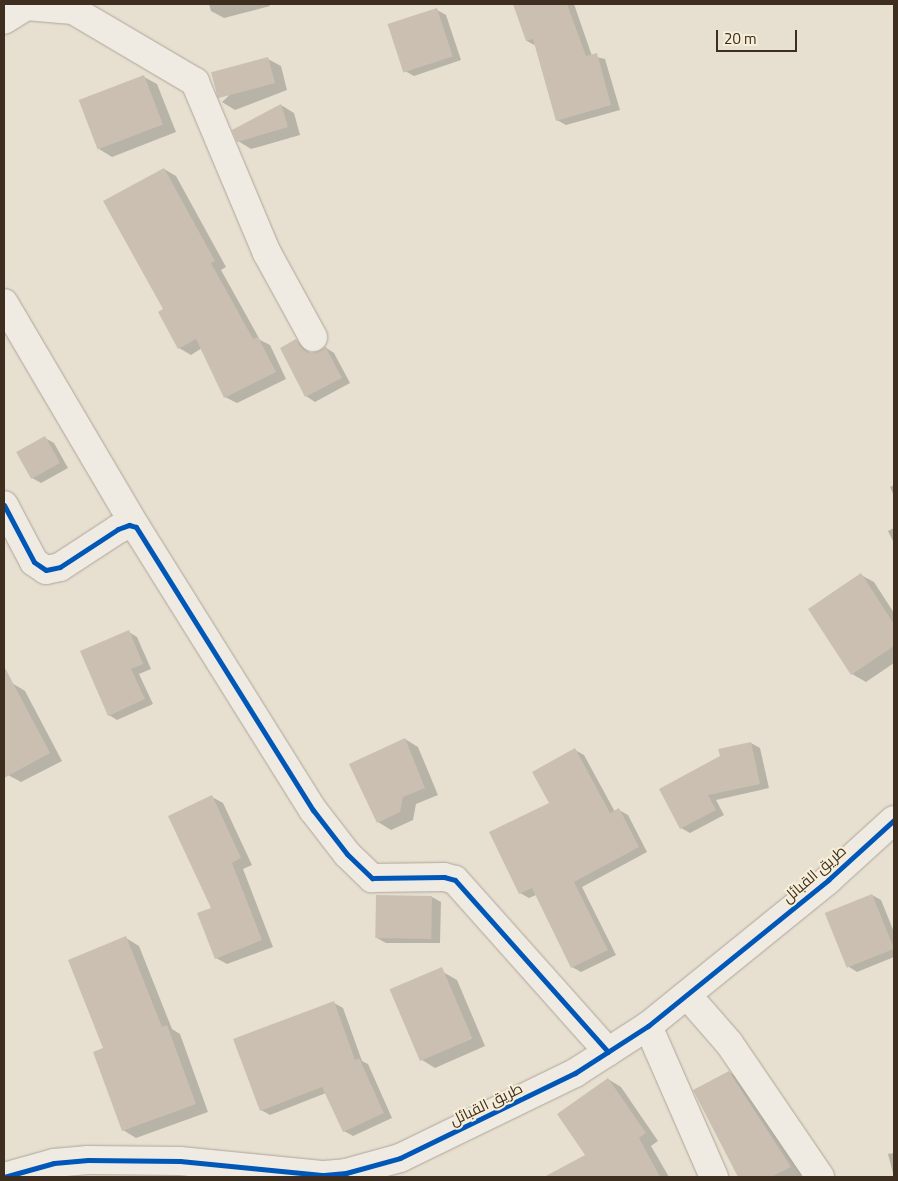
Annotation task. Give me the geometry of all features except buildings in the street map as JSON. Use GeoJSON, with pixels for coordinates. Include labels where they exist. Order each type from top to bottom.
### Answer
{"type":"FeatureCollection","features":[{"type":"Feature","properties":{"kind":"street"},"geometry":{"type":"LineString","coordinates":[[4,20],[26,6],[73,10],[195,82],[267,253],[313,337]]}},
{"type":"Feature","properties":{"kind":"street"},"geometry":{"type":"LineString","coordinates":[[4,303],[136,527],[313,810],[347,854],[372,878],[444,877],[455,880],[608,1052]]}},
{"type":"Feature","properties":{"kind":"street"},"geometry":{"type":"LineString","coordinates":[[4,505],[34,562],[46,570],[60,567],[118,529],[129,525],[136,527]]}},
{"type":"Feature","properties":{"kind":"street","name":"طريق القبائل"},"geometry":{"type":"LineString","coordinates":[[4,1177],[54,1163],[121,1158],[324,1175],[346,1175],[400,1158],[443,1139],[575,1073],[648,1026],[828,880],[894,820]]}},
{"type":"Feature","properties":{"kind":"street"},"geometry":{"type":"LineString","coordinates":[[686,995],[729,1043],[820,1177]]}},
{"type":"Feature","properties":{"kind":"street"},"geometry":{"type":"LineString","coordinates":[[648,1026],[714,1177]]}},
{"type":"Feature","properties":{"kind":"cycle path"},"geometry":{"type":"LineString","coordinates":[[4,505],[34,562],[46,570],[60,567],[118,529],[129,525],[136,527],[313,810],[347,854],[372,878],[444,877],[455,880],[608,1052]]}},
{"type":"Feature","properties":{"kind":"cycle path"},"geometry":{"type":"LineString","coordinates":[[4,1177],[54,1163],[88,1160],[180,1161],[324,1175],[346,1173],[400,1158],[575,1073],[648,1026],[828,880],[894,820]]}}]}
